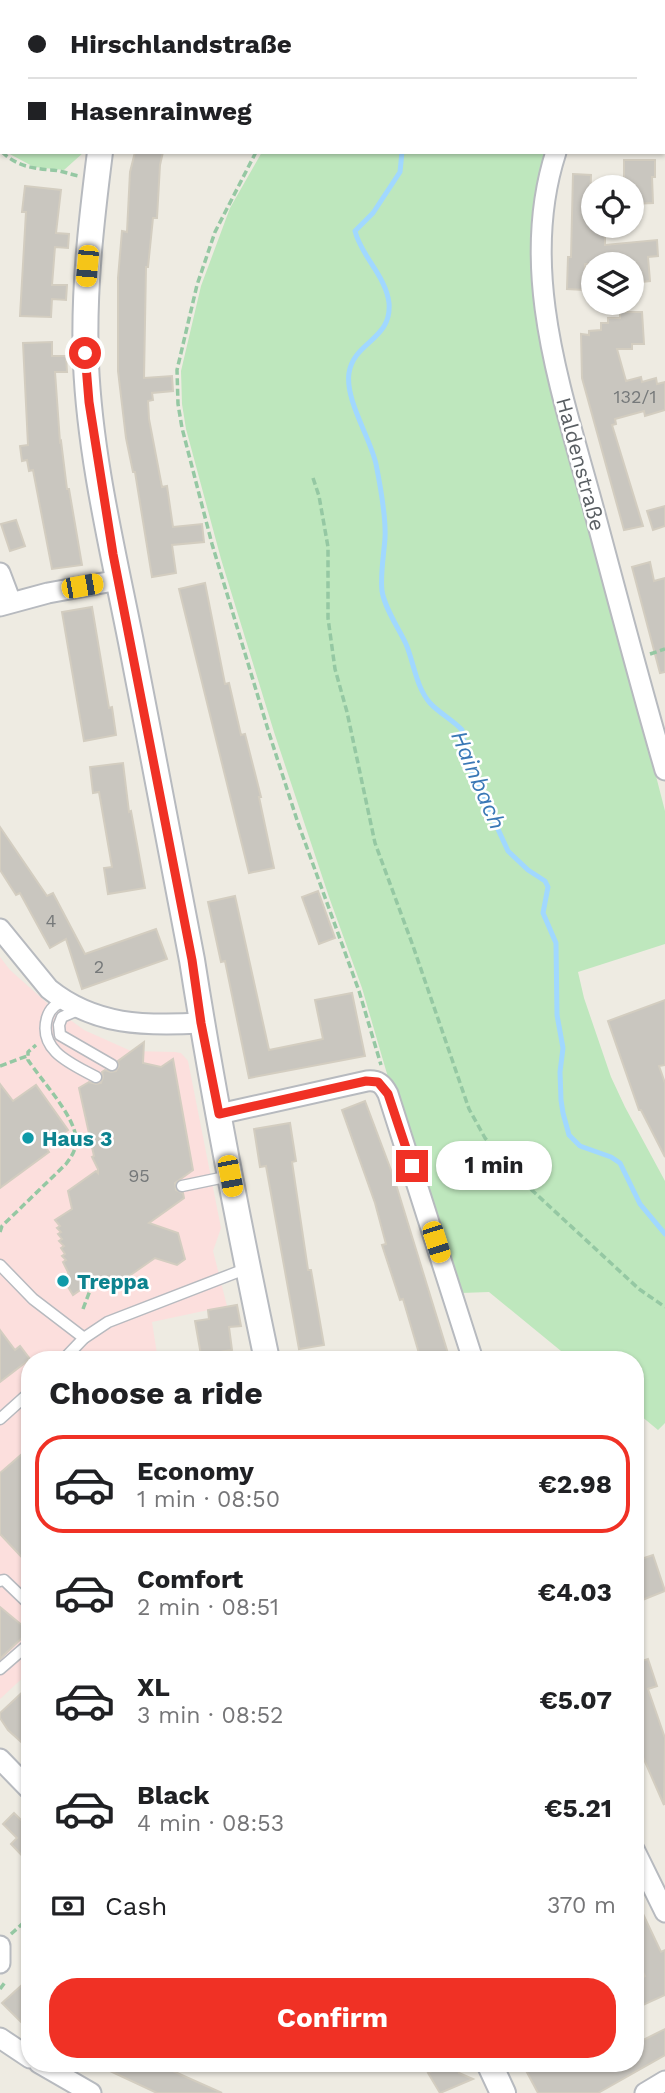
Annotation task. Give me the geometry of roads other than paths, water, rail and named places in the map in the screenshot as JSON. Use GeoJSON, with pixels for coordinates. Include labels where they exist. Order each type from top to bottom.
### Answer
{"type":"FeatureCollection","features":[{"type":"Feature","properties":{"kind":"street"},"geometry":{"type":"LineString","coordinates":[[100,154],[86,282],[86,368],[97,456],[192,960],[201,1023],[265,1351]]}},
{"type":"Feature","properties":{"kind":"street","name":"Haldenstraße"},"geometry":{"type":"LineString","coordinates":[[556,154],[547,189],[542,234],[542,276],[548,325],[566,413],[665,770]]}},
{"type":"Feature","properties":{"kind":"street"},"geometry":{"type":"LineString","coordinates":[[0,573],[6,604],[119,580]]}},
{"type":"Feature","properties":{"kind":"street"},"geometry":{"type":"LineString","coordinates":[[0,929],[48,989],[76,1005],[136,1025],[201,1023]]}},
{"type":"Feature","properties":{"kind":"street"},"geometry":{"type":"LineString","coordinates":[[219,1114],[366,1081],[382,1084],[388,1094],[420,1190],[470,1351]]}},
{"type":"Feature","properties":{"kind":"street"},"geometry":{"type":"LineString","coordinates":[[0,1759],[21,1781]]}},
{"type":"Feature","properties":{"kind":"street"},"geometry":{"type":"LineString","coordinates":[[644,1870],[665,1912]]}},
{"type":"Feature","properties":{"kind":"street"},"geometry":{"type":"LineString","coordinates":[[0,1963],[4,1941]]}},
{"type":"Feature","properties":{"kind":"street"},"geometry":{"type":"LineString","coordinates":[[0,2038],[21,2052]]}},
{"type":"Feature","properties":{"kind":"street"},"geometry":{"type":"LineString","coordinates":[[55,2072],[91,2093]]}},
{"type":"Feature","properties":{"kind":"street"},"geometry":{"type":"LineString","coordinates":[[493,2072],[503,2093]]}},
{"type":"Feature","properties":{"kind":"street"},"geometry":{"type":"LineString","coordinates":[[645,2093],[665,2081]]}},
{"type":"Feature","properties":{"kind":"lane"},"geometry":{"type":"LineString","coordinates":[[76,1005],[61,1002],[51,1009],[46,1021],[46,1037],[58,1055],[96,1076]]}},
{"type":"Feature","properties":{"kind":"lane"},"geometry":{"type":"LineString","coordinates":[[76,1005],[62,1017],[59,1024],[60,1035],[111,1065]]}},
{"type":"Feature","properties":{"kind":"lane"},"geometry":{"type":"LineString","coordinates":[[182,1186],[230,1176]]}},
{"type":"Feature","properties":{"kind":"lane"},"geometry":{"type":"LineString","coordinates":[[0,1265],[33,1299],[84,1338]]}},
{"type":"Feature","properties":{"kind":"lane"},"geometry":{"type":"LineString","coordinates":[[72,1351],[84,1338],[118,1317],[240,1271],[248,1271]]}},
{"type":"Feature","properties":{"kind":"lane"},"geometry":{"type":"LineString","coordinates":[[0,1419],[21,1400]]}},
{"type":"Feature","properties":{"kind":"lane"},"geometry":{"type":"LineString","coordinates":[[0,1580],[4,1580],[21,1596]]}},
{"type":"Feature","properties":{"kind":"lane"},"geometry":{"type":"LineString","coordinates":[[0,1669],[21,1651]]}},
{"type":"Feature","properties":{"kind":"waterway","name":"Hainbach"},"geometry":{"type":"LineString","coordinates":[[402,154],[400,172],[373,213],[355,231],[362,249],[383,284],[389,303],[385,325],[358,354],[349,373],[354,407],[373,453],[381,491],[385,530],[382,591],[406,644],[425,697],[462,730],[468,764],[508,851],[528,870],[545,881],[548,887],[543,913],[556,943],[557,1015],[563,1048],[561,1100],[569,1135],[580,1146],[620,1163],[640,1204],[665,1234]]}},
{"type":"Feature","properties":{"kind":"place","name":"Haus 3"},"geometry":{"type":"Point","coordinates":[28,1138]}},
{"type":"Feature","properties":{"kind":"place","name":"Treppa"},"geometry":{"type":"Point","coordinates":[63,1281]}}]}
